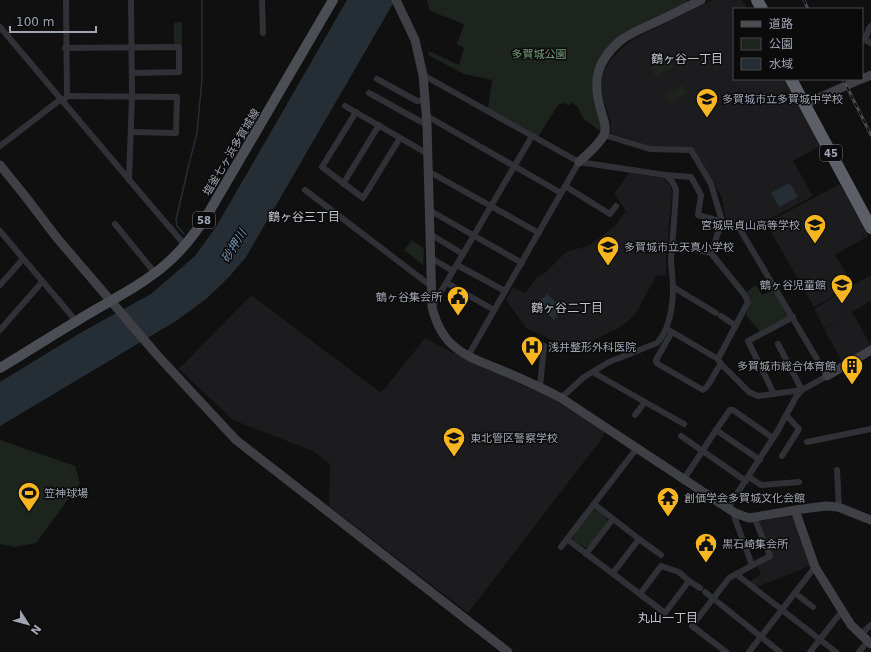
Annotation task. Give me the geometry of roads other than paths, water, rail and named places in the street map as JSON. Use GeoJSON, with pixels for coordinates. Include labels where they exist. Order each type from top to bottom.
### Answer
{"type":"FeatureCollection","features":[{"type":"Feature","properties":{"kind":"highway","name":"45"},"geometry":{"type":"LineString","coordinates":[[792,80],[808,102],[871,214]]}},
{"type":"Feature","properties":{"kind":"highway","name":"45"},"geometry":{"type":"LineString","coordinates":[[800,80],[808,102],[871,228]]}},
{"type":"Feature","properties":{"kind":"main road","name":"塩釜七ヶ浜多賀城線"},"geometry":{"type":"LineString","coordinates":[[0,368],[76,321],[114,304],[165,265],[186,245],[209,212],[332,0]]}},
{"type":"Feature","properties":{"kind":"street"},"geometry":{"type":"LineString","coordinates":[[64,99],[66,0]]}},
{"type":"Feature","properties":{"kind":"street"},"geometry":{"type":"LineString","coordinates":[[129,180],[132,132],[131,0]]}},
{"type":"Feature","properties":{"kind":"street"},"geometry":{"type":"LineString","coordinates":[[262,0],[263,33]]}},
{"type":"Feature","properties":{"kind":"street"},"geometry":{"type":"LineString","coordinates":[[396,0],[415,40],[423,75],[427,120],[432,307],[435,319],[443,334],[454,347],[468,356],[540,387],[561,398],[731,511],[749,518],[817,507],[839,508],[871,520]]}},
{"type":"Feature","properties":{"kind":"street"},"geometry":{"type":"LineString","coordinates":[[468,356],[578,162],[604,135],[605,123],[598,100],[596,84],[599,66],[622,40],[633,32],[701,0]]}},
{"type":"Feature","properties":{"kind":"street"},"geometry":{"type":"LineString","coordinates":[[871,26],[868,28],[865,40],[871,43]]}},
{"type":"Feature","properties":{"kind":"street"},"geometry":{"type":"LineString","coordinates":[[0,27],[64,99],[158,215],[186,245]]}},
{"type":"Feature","properties":{"kind":"street"},"geometry":{"type":"LineString","coordinates":[[65,48],[180,47],[179,72],[132,73]]}},
{"type":"Feature","properties":{"kind":"street"},"geometry":{"type":"LineString","coordinates":[[423,75],[578,162],[666,175],[691,177],[701,195],[698,215],[738,226],[828,376]]}},
{"type":"Feature","properties":{"kind":"street"},"geometry":{"type":"LineString","coordinates":[[377,79],[417,101],[425,100]]}},
{"type":"Feature","properties":{"kind":"street"},"geometry":{"type":"LineString","coordinates":[[808,102],[860,80]]}},
{"type":"Feature","properties":{"kind":"street"},"geometry":{"type":"LineString","coordinates":[[369,93],[427,120],[514,166],[561,193]]}},
{"type":"Feature","properties":{"kind":"street"},"geometry":{"type":"LineString","coordinates":[[0,146],[64,99],[132,96],[177,97],[176,133],[132,132]]}},
{"type":"Feature","properties":{"kind":"street"},"geometry":{"type":"LineString","coordinates":[[345,106],[428,154]]}},
{"type":"Feature","properties":{"kind":"street"},"geometry":{"type":"LineString","coordinates":[[356,112],[322,168],[363,198],[400,138]]}},
{"type":"Feature","properties":{"kind":"street"},"geometry":{"type":"LineString","coordinates":[[343,184],[379,125]]}},
{"type":"Feature","properties":{"kind":"street"},"geometry":{"type":"LineString","coordinates":[[604,135],[650,149],[690,150],[711,184],[722,221],[711,253]]}},
{"type":"Feature","properties":{"kind":"street"},"geometry":{"type":"LineString","coordinates":[[432,307],[532,136]]}},
{"type":"Feature","properties":{"kind":"street"},"geometry":{"type":"LineString","coordinates":[[0,166],[57,238],[148,345],[236,440],[508,652]]}},
{"type":"Feature","properties":{"kind":"street"},"geometry":{"type":"LineString","coordinates":[[428,171],[539,233]]}},
{"type":"Feature","properties":{"kind":"street"},"geometry":{"type":"LineString","coordinates":[[666,175],[672,180],[676,190],[671,278],[673,287],[669,331],[656,362],[703,390],[706,388],[720,362],[748,302],[744,294],[711,253],[673,244]]}},
{"type":"Feature","properties":{"kind":"street"},"geometry":{"type":"LineString","coordinates":[[565,186],[610,214],[616,206]]}},
{"type":"Feature","properties":{"kind":"street"},"geometry":{"type":"LineString","coordinates":[[305,190],[431,286]]}},
{"type":"Feature","properties":{"kind":"street"},"geometry":{"type":"LineString","coordinates":[[429,210],[522,262]]}},
{"type":"Feature","properties":{"kind":"street"},"geometry":{"type":"LineString","coordinates":[[115,224],[155,273]]}},
{"type":"Feature","properties":{"kind":"street"},"geometry":{"type":"LineString","coordinates":[[1,234],[76,321]]}},
{"type":"Feature","properties":{"kind":"street"},"geometry":{"type":"LineString","coordinates":[[430,234],[463,254]]}},
{"type":"Feature","properties":{"kind":"street"},"geometry":{"type":"LineString","coordinates":[[0,285],[23,258]]}},
{"type":"Feature","properties":{"kind":"street"},"geometry":{"type":"LineString","coordinates":[[430,258],[453,271]]}},
{"type":"Feature","properties":{"kind":"street"},"geometry":{"type":"LineString","coordinates":[[457,265],[505,291]]}},
{"type":"Feature","properties":{"kind":"street"},"geometry":{"type":"LineString","coordinates":[[0,330],[42,282]]}},
{"type":"Feature","properties":{"kind":"street"},"geometry":{"type":"LineString","coordinates":[[447,283],[494,310]]}},
{"type":"Feature","properties":{"kind":"street"},"geometry":{"type":"LineString","coordinates":[[673,287],[736,326]]}},
{"type":"Feature","properties":{"kind":"street"},"geometry":{"type":"LineString","coordinates":[[774,394],[748,341],[793,317]]}},
{"type":"Feature","properties":{"kind":"street"},"geometry":{"type":"LineString","coordinates":[[669,331],[720,362],[749,392],[758,396],[802,390],[871,350]]}},
{"type":"Feature","properties":{"kind":"street"},"geometry":{"type":"LineString","coordinates":[[561,398],[584,377],[609,362],[657,343],[669,331]]}},
{"type":"Feature","properties":{"kind":"street"},"geometry":{"type":"LineString","coordinates":[[778,344],[802,390]]}},
{"type":"Feature","properties":{"kind":"street"},"geometry":{"type":"LineString","coordinates":[[540,387],[544,346]]}},
{"type":"Feature","properties":{"kind":"street"},"geometry":{"type":"LineString","coordinates":[[594,371],[596,374],[684,424]]}},
{"type":"Feature","properties":{"kind":"street"},"geometry":{"type":"LineString","coordinates":[[731,511],[747,479],[760,460],[796,397],[802,390]]}},
{"type":"Feature","properties":{"kind":"street"},"geometry":{"type":"LineString","coordinates":[[635,414],[644,402]]}},
{"type":"Feature","properties":{"kind":"street"},"geometry":{"type":"LineString","coordinates":[[684,479],[727,412],[730,410],[733,410],[773,438]]}},
{"type":"Feature","properties":{"kind":"street"},"geometry":{"type":"LineString","coordinates":[[782,456],[799,429],[786,415]]}},
{"type":"Feature","properties":{"kind":"street"},"geometry":{"type":"LineString","coordinates":[[807,442],[871,429]]}},
{"type":"Feature","properties":{"kind":"street"},"geometry":{"type":"LineString","coordinates":[[716,430],[760,460]]}},
{"type":"Feature","properties":{"kind":"street"},"geometry":{"type":"LineString","coordinates":[[681,436],[747,479],[761,485],[799,482]]}},
{"type":"Feature","properties":{"kind":"street"},"geometry":{"type":"LineString","coordinates":[[561,547],[637,448]]}},
{"type":"Feature","properties":{"kind":"street"},"geometry":{"type":"LineString","coordinates":[[837,470],[839,508]]}},
{"type":"Feature","properties":{"kind":"street"},"geometry":{"type":"LineString","coordinates":[[594,504],[661,555]]}},
{"type":"Feature","properties":{"kind":"street"},"geometry":{"type":"LineString","coordinates":[[795,510],[815,568],[852,625],[869,642],[859,652]]}},
{"type":"Feature","properties":{"kind":"street"},"geometry":{"type":"LineString","coordinates":[[731,511],[752,565]]}},
{"type":"Feature","properties":{"kind":"street"},"geometry":{"type":"LineString","coordinates":[[726,652],[692,626],[728,578],[770,556],[754,517]]}},
{"type":"Feature","properties":{"kind":"street"},"geometry":{"type":"LineString","coordinates":[[586,554],[613,519]]}},
{"type":"Feature","properties":{"kind":"street"},"geometry":{"type":"LineString","coordinates":[[567,539],[665,613],[689,581]]}},
{"type":"Feature","properties":{"kind":"street"},"geometry":{"type":"LineString","coordinates":[[613,573],[639,539]]}},
{"type":"Feature","properties":{"kind":"street"},"geometry":{"type":"LineString","coordinates":[[640,594],[661,566],[679,572],[780,652]]}},
{"type":"Feature","properties":{"kind":"street"},"geometry":{"type":"LineString","coordinates":[[749,652],[815,568]]}},
{"type":"Feature","properties":{"kind":"street"},"geometry":{"type":"LineString","coordinates":[[736,574],[836,652]]}},
{"type":"Feature","properties":{"kind":"street"},"geometry":{"type":"LineString","coordinates":[[795,593],[813,607]]}},
{"type":"Feature","properties":{"kind":"street"},"geometry":{"type":"LineString","coordinates":[[810,652],[842,611]]}},
{"type":"Feature","properties":{"kind":"street"},"geometry":{"type":"LineString","coordinates":[[860,634],[871,625]]}},
{"type":"Feature","properties":{"kind":"water","name":"砂押川"},"geometry":{"type":"Polygon","coordinates":[[[347,0],[395,0],[246,257],[229,277],[206,299],[176,321],[0,426],[0,382],[82,332],[151,294],[195,256],[216,227],[347,0]]]}},
{"type":"Feature","properties":{"kind":"water"},"geometry":{"type":"Polygon","coordinates":[[[790,183],[798,197],[779,207],[771,193],[790,183]]]}},
{"type":"Feature","properties":{"kind":"water"},"geometry":{"type":"Polygon","coordinates":[[[547,294],[563,309],[554,320],[537,304],[547,294]]]}},
{"type":"Feature","properties":{"kind":"waterway"},"geometry":{"type":"LineString","coordinates":[[184,234],[177,226],[176,220],[197,133],[202,79],[202,0]]}},
{"type":"Feature","properties":{"kind":"railway"},"geometry":{"type":"LineString","coordinates":[[804,0],[808,8]]}},
{"type":"Feature","properties":{"kind":"railway"},"geometry":{"type":"LineString","coordinates":[[844,80],[871,135]]}},
{"type":"Feature","properties":{"kind":"place","name":"多賀城市立多賀城中学校"},"geometry":{"type":"Point","coordinates":[707,118]}},
{"type":"Feature","properties":{"kind":"place","name":"宮城県貞山高等学校"},"geometry":{"type":"Point","coordinates":[815,244]}},
{"type":"Feature","properties":{"kind":"place","name":"多賀城市立天真小学校"},"geometry":{"type":"Point","coordinates":[608,266]}},
{"type":"Feature","properties":{"kind":"place","name":"鶴ヶ谷児童館"},"geometry":{"type":"Point","coordinates":[842,304]}},
{"type":"Feature","properties":{"kind":"place","name":"鶴ヶ谷集会所"},"geometry":{"type":"Point","coordinates":[458,316]}},
{"type":"Feature","properties":{"kind":"place","name":"浅井整形外科医院"},"geometry":{"type":"Point","coordinates":[532,366]}},
{"type":"Feature","properties":{"kind":"place","name":"多賀城市総合体育館"},"geometry":{"type":"Point","coordinates":[852,386]}},
{"type":"Feature","properties":{"kind":"place","name":"東北管区警察学校"},"geometry":{"type":"Point","coordinates":[454,458]}},
{"type":"Feature","properties":{"kind":"place","name":"笠神球場"},"geometry":{"type":"Point","coordinates":[29,512]}},
{"type":"Feature","properties":{"kind":"place","name":"創価学会多賀城文化会館"},"geometry":{"type":"Point","coordinates":[668,518]}},
{"type":"Feature","properties":{"kind":"place","name":"黒石崎集会所"},"geometry":{"type":"Point","coordinates":[706,564]}},
{"type":"Feature","properties":{"kind":"district","name":"鶴ヶ谷一丁目"},"geometry":{"type":"Point","coordinates":[687,59]}},
{"type":"Feature","properties":{"kind":"district","name":"鶴ヶ谷三丁目"},"geometry":{"type":"Point","coordinates":[304,217]}},
{"type":"Feature","properties":{"kind":"district","name":"鶴ヶ谷二丁目"},"geometry":{"type":"Point","coordinates":[567,308]}},
{"type":"Feature","properties":{"kind":"district","name":"丸山一丁目"},"geometry":{"type":"Point","coordinates":[668,618]}},
{"type":"Feature","properties":{"kind":"park label","name":"多賀城公園"},"geometry":{"type":"Point","coordinates":[539,54]}}]}
